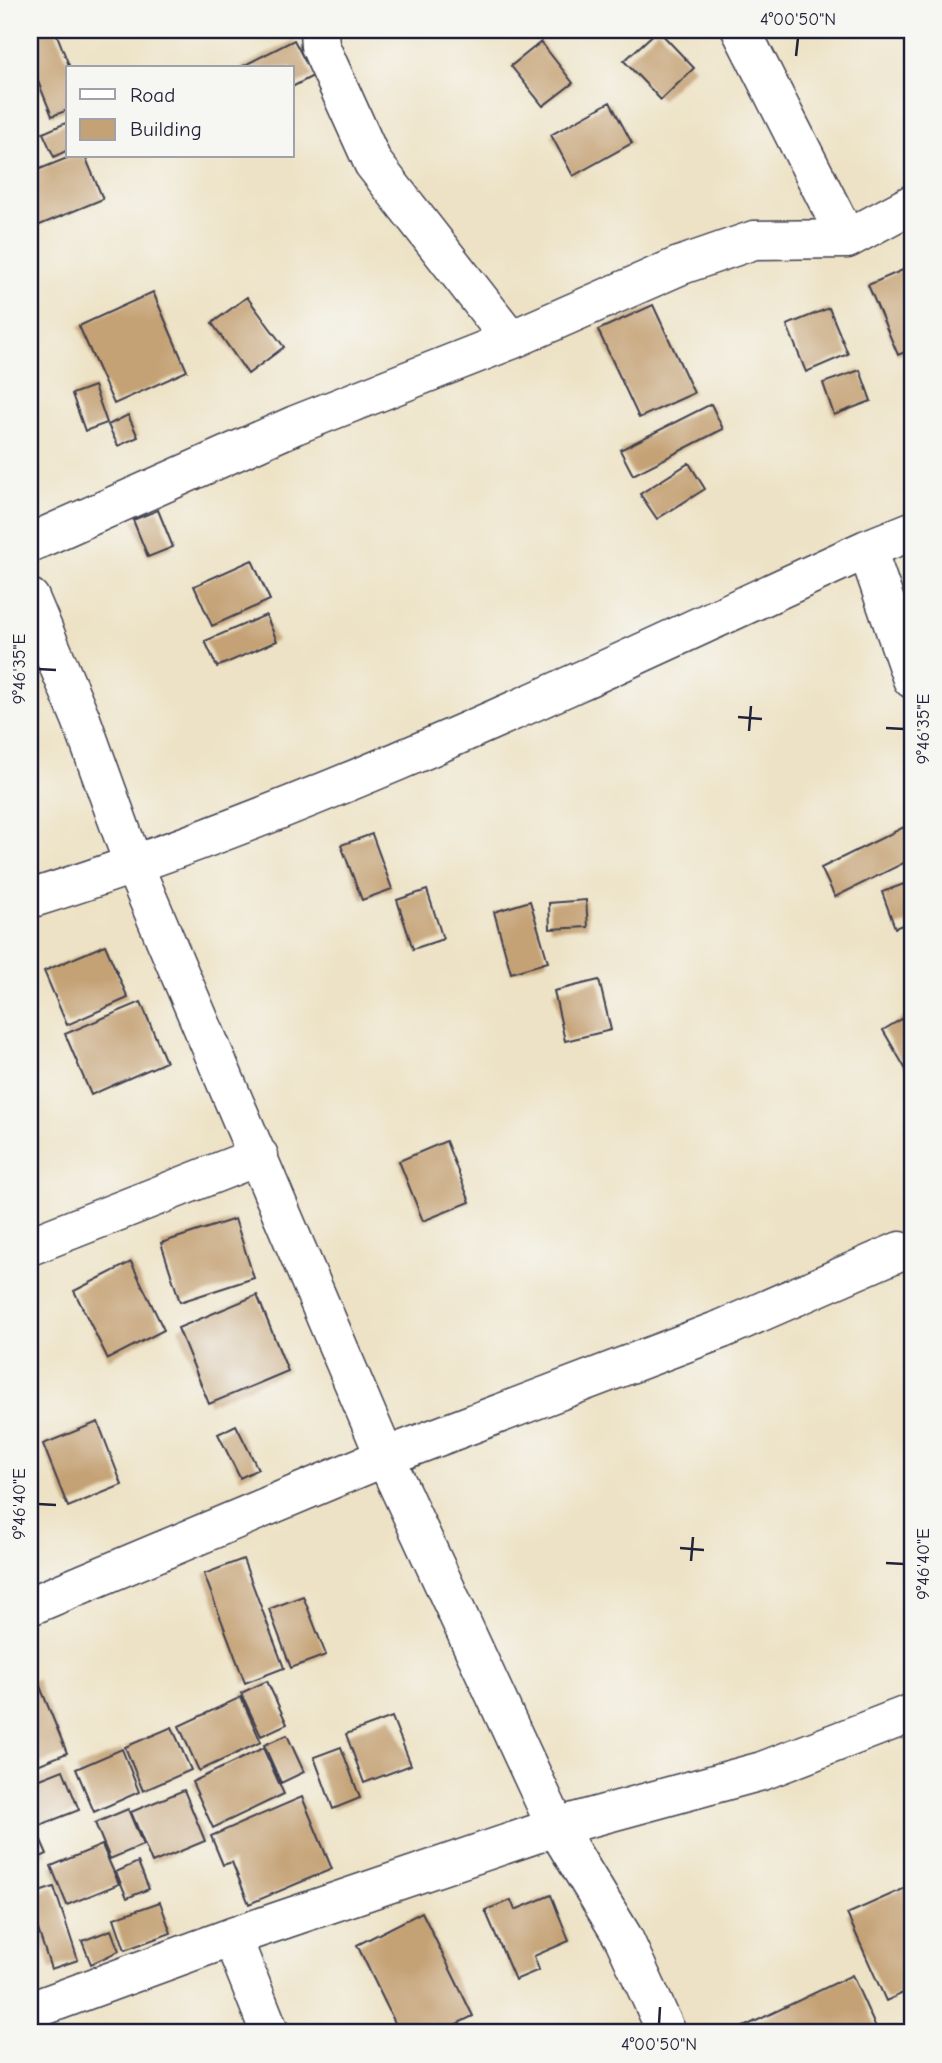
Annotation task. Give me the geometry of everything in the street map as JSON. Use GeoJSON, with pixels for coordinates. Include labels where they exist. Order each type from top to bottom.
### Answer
{"type":"FeatureCollection","features":[{"type":"Feature","properties":{"kind":"street"},"geometry":{"type":"LineString","coordinates":[[319,30],[320,46],[373,163],[511,340]]}},
{"type":"Feature","properties":{"kind":"street"},"geometry":{"type":"LineString","coordinates":[[741,30],[846,239]]}},
{"type":"Feature","properties":{"kind":"street"},"geometry":{"type":"LineString","coordinates":[[30,544],[295,425],[511,340],[679,266],[754,240],[846,239],[912,204]]}},
{"type":"Feature","properties":{"kind":"street"},"geometry":{"type":"LineString","coordinates":[[30,899],[134,866],[473,730],[867,549],[912,531]]}},
{"type":"Feature","properties":{"kind":"street"},"geometry":{"type":"LineString","coordinates":[[867,549],[912,680]]}},
{"type":"Feature","properties":{"kind":"street"},"geometry":{"type":"LineString","coordinates":[[30,598],[82,719],[134,866],[386,1457],[556,1827],[624,1939],[667,2033]]}},
{"type":"Feature","properties":{"kind":"street"},"geometry":{"type":"LineString","coordinates":[[30,1246],[259,1156]]}},
{"type":"Feature","properties":{"kind":"street"},"geometry":{"type":"LineString","coordinates":[[30,1606],[386,1457],[722,1329],[900,1251]]}},
{"type":"Feature","properties":{"kind":"street"},"geometry":{"type":"LineString","coordinates":[[30,2011],[232,1937],[556,1827],[762,1771],[912,1713]]}},
{"type":"Feature","properties":{"kind":"street"},"geometry":{"type":"LineString","coordinates":[[232,1937],[270,2033]]}},
{"type":"Feature","properties":{"kind":"building"},"geometry":{"type":"Polygon","coordinates":[[[30,30],[55,30],[69,66],[66,66],[66,111],[52,116],[30,62],[30,30]]]}},
{"type":"Feature","properties":{"kind":"building"},"geometry":{"type":"Polygon","coordinates":[[[658,30],[694,68],[661,100],[624,61],[658,30]]]}},
{"type":"Feature","properties":{"kind":"building"},"geometry":{"type":"Polygon","coordinates":[[[294,40],[313,76],[294,86],[294,66],[243,66],[294,40]]]}},
{"type":"Feature","properties":{"kind":"building"},"geometry":{"type":"Polygon","coordinates":[[[541,42],[573,83],[543,106],[511,66],[541,42]]]}},
{"type":"Feature","properties":{"kind":"building"},"geometry":{"type":"Polygon","coordinates":[[[610,102],[632,143],[573,176],[551,135],[610,102]]]}},
{"type":"Feature","properties":{"kind":"building"},"geometry":{"type":"Polygon","coordinates":[[[66,123],[66,151],[54,157],[43,133],[66,123]]]}},
{"type":"Feature","properties":{"kind":"building"},"geometry":{"type":"Polygon","coordinates":[[[67,158],[86,158],[103,199],[30,229],[30,173],[67,158]]]}},
{"type":"Feature","properties":{"kind":"building"},"geometry":{"type":"Polygon","coordinates":[[[912,266],[912,349],[898,355],[868,285],[912,266]]]}},
{"type":"Feature","properties":{"kind":"building"},"geometry":{"type":"Polygon","coordinates":[[[153,292],[187,371],[114,404],[79,326],[153,292]]]}},
{"type":"Feature","properties":{"kind":"building"},"geometry":{"type":"Polygon","coordinates":[[[247,297],[284,347],[248,374],[212,323],[247,297]]]}},
{"type":"Feature","properties":{"kind":"building"},"geometry":{"type":"Polygon","coordinates":[[[653,305],[694,393],[639,418],[598,330],[653,305]]]}},
{"type":"Feature","properties":{"kind":"building"},"geometry":{"type":"Polygon","coordinates":[[[829,308],[848,354],[806,372],[787,325],[829,308]]]}},
{"type":"Feature","properties":{"kind":"building"},"geometry":{"type":"Polygon","coordinates":[[[860,370],[871,401],[834,415],[823,383],[860,370]]]}},
{"type":"Feature","properties":{"kind":"building"},"geometry":{"type":"Polygon","coordinates":[[[94,386],[107,423],[85,431],[72,394],[94,386]]]}},
{"type":"Feature","properties":{"kind":"building"},"geometry":{"type":"Polygon","coordinates":[[[711,404],[723,429],[633,475],[620,450],[711,404]]]}},
{"type":"Feature","properties":{"kind":"building"},"geometry":{"type":"Polygon","coordinates":[[[128,415],[138,437],[118,446],[108,425],[128,415]]]}},
{"type":"Feature","properties":{"kind":"building"},"geometry":{"type":"Polygon","coordinates":[[[689,463],[705,489],[657,519],[640,494],[689,463]]]}},
{"type":"Feature","properties":{"kind":"building"},"geometry":{"type":"Polygon","coordinates":[[[158,510],[173,547],[148,557],[133,520],[158,510]]]}},
{"type":"Feature","properties":{"kind":"building"},"geometry":{"type":"Polygon","coordinates":[[[252,560],[270,600],[212,626],[194,586],[252,560]]]}},
{"type":"Feature","properties":{"kind":"building"},"geometry":{"type":"Polygon","coordinates":[[[266,615],[277,641],[217,667],[205,641],[266,615]]]}},
{"type":"Feature","properties":{"kind":"building"},"geometry":{"type":"Polygon","coordinates":[[[912,823],[912,859],[835,897],[821,868],[912,823]]]}},
{"type":"Feature","properties":{"kind":"building"},"geometry":{"type":"Polygon","coordinates":[[[372,834],[392,889],[362,900],[341,845],[372,834]]]}},
{"type":"Feature","properties":{"kind":"building"},"geometry":{"type":"Polygon","coordinates":[[[912,881],[912,921],[895,928],[882,892],[912,881]]]}},
{"type":"Feature","properties":{"kind":"building"},"geometry":{"type":"Polygon","coordinates":[[[427,890],[443,939],[413,949],[397,900],[427,890]]]}},
{"type":"Feature","properties":{"kind":"building"},"geometry":{"type":"Polygon","coordinates":[[[586,900],[588,927],[550,929],[549,903],[586,900]]]}},
{"type":"Feature","properties":{"kind":"building"},"geometry":{"type":"Polygon","coordinates":[[[530,901],[548,962],[511,973],[494,912],[530,901]]]}},
{"type":"Feature","properties":{"kind":"building"},"geometry":{"type":"Polygon","coordinates":[[[105,945],[128,998],[67,1025],[44,971],[105,945]]]}},
{"type":"Feature","properties":{"kind":"building"},"geometry":{"type":"Polygon","coordinates":[[[599,980],[611,1030],[565,1041],[554,991],[599,980]]]}},
{"type":"Feature","properties":{"kind":"building"},"geometry":{"type":"Polygon","coordinates":[[[141,1002],[166,1062],[91,1095],[65,1034],[141,1002]]]}},
{"type":"Feature","properties":{"kind":"building"},"geometry":{"type":"Polygon","coordinates":[[[912,1013],[912,1080],[883,1030],[912,1013]]]}},
{"type":"Feature","properties":{"kind":"building"},"geometry":{"type":"Polygon","coordinates":[[[446,1141],[470,1202],[423,1221],[399,1161],[446,1141]]]}},
{"type":"Feature","properties":{"kind":"building"},"geometry":{"type":"Polygon","coordinates":[[[235,1219],[254,1278],[180,1302],[161,1243],[235,1219]]]}},
{"type":"Feature","properties":{"kind":"building"},"geometry":{"type":"Polygon","coordinates":[[[131,1262],[164,1330],[108,1359],[74,1291],[131,1262]]]}},
{"type":"Feature","properties":{"kind":"building"},"geometry":{"type":"Polygon","coordinates":[[[257,1295],[288,1371],[209,1404],[178,1328],[257,1295]]]}},
{"type":"Feature","properties":{"kind":"building"},"geometry":{"type":"Polygon","coordinates":[[[98,1422],[122,1485],[68,1507],[43,1444],[98,1422]]]}},
{"type":"Feature","properties":{"kind":"building"},"geometry":{"type":"Polygon","coordinates":[[[236,1425],[258,1469],[240,1478],[218,1434],[236,1425]]]}},
{"type":"Feature","properties":{"kind":"building"},"geometry":{"type":"Polygon","coordinates":[[[243,1559],[284,1668],[245,1683],[204,1574],[243,1559]]]}},
{"type":"Feature","properties":{"kind":"building"},"geometry":{"type":"Polygon","coordinates":[[[303,1596],[326,1655],[291,1668],[269,1609],[303,1596]]]}},
{"type":"Feature","properties":{"kind":"building"},"geometry":{"type":"Polygon","coordinates":[[[37,1679],[67,1753],[30,1768],[30,1681],[37,1679]]]}},
{"type":"Feature","properties":{"kind":"building"},"geometry":{"type":"Polygon","coordinates":[[[267,1681],[287,1724],[261,1736],[241,1693],[267,1681]]]}},
{"type":"Feature","properties":{"kind":"building"},"geometry":{"type":"Polygon","coordinates":[[[241,1697],[261,1742],[199,1771],[179,1726],[241,1697]]]}},
{"type":"Feature","properties":{"kind":"building"},"geometry":{"type":"Polygon","coordinates":[[[392,1717],[411,1765],[364,1783],[346,1734],[392,1717]]]}},
{"type":"Feature","properties":{"kind":"building"},"geometry":{"type":"Polygon","coordinates":[[[172,1727],[191,1770],[143,1791],[125,1747],[172,1727]]]}},
{"type":"Feature","properties":{"kind":"building"},"geometry":{"type":"Polygon","coordinates":[[[287,1735],[304,1772],[281,1783],[264,1745],[287,1735]]]}},
{"type":"Feature","properties":{"kind":"building"},"geometry":{"type":"Polygon","coordinates":[[[341,1747],[360,1798],[333,1809],[314,1757],[341,1747]]]}},
{"type":"Feature","properties":{"kind":"building"},"geometry":{"type":"Polygon","coordinates":[[[263,1748],[284,1794],[213,1828],[192,1782],[263,1748]]]}},
{"type":"Feature","properties":{"kind":"building"},"geometry":{"type":"Polygon","coordinates":[[[122,1749],[139,1792],[94,1812],[76,1769],[122,1749]]]}},
{"type":"Feature","properties":{"kind":"building"},"geometry":{"type":"Polygon","coordinates":[[[63,1770],[79,1810],[38,1826],[30,1804],[30,1783],[63,1770]]]}},
{"type":"Feature","properties":{"kind":"building"},"geometry":{"type":"Polygon","coordinates":[[[184,1790],[205,1841],[152,1863],[131,1812],[184,1790]]]}},
{"type":"Feature","properties":{"kind":"building"},"geometry":{"type":"Polygon","coordinates":[[[302,1797],[332,1869],[249,1904],[232,1862],[223,1865],[211,1836],[302,1797]]]}},
{"type":"Feature","properties":{"kind":"building"},"geometry":{"type":"Polygon","coordinates":[[[128,1809],[143,1845],[110,1859],[95,1823],[128,1809]]]}},
{"type":"Feature","properties":{"kind":"building"},"geometry":{"type":"Polygon","coordinates":[[[30,1815],[47,1854],[30,1862],[30,1815]]]}},
{"type":"Feature","properties":{"kind":"building"},"geometry":{"type":"Polygon","coordinates":[[[102,1845],[119,1884],[67,1905],[51,1866],[102,1845]]]}},
{"type":"Feature","properties":{"kind":"building"},"geometry":{"type":"Polygon","coordinates":[[[138,1862],[149,1889],[127,1898],[116,1872],[138,1862]]]}},
{"type":"Feature","properties":{"kind":"building"},"geometry":{"type":"Polygon","coordinates":[[[912,1885],[912,1989],[886,2001],[847,1914],[912,1885]]]}},
{"type":"Feature","properties":{"kind":"building"},"geometry":{"type":"Polygon","coordinates":[[[54,1887],[78,1960],[51,1969],[30,1905],[30,1895],[54,1887]]]}},
{"type":"Feature","properties":{"kind":"building"},"geometry":{"type":"Polygon","coordinates":[[[551,1895],[569,1941],[534,1956],[539,1970],[515,1980],[485,1910],[511,1900],[515,1910],[551,1895]]]}},
{"type":"Feature","properties":{"kind":"building"},"geometry":{"type":"Polygon","coordinates":[[[160,1902],[171,1933],[125,1950],[114,1918],[160,1902]]]}},
{"type":"Feature","properties":{"kind":"building"},"geometry":{"type":"Polygon","coordinates":[[[422,1912],[473,2016],[438,2033],[400,2033],[357,1945],[422,1912]]]}},
{"type":"Feature","properties":{"kind":"building"},"geometry":{"type":"Polygon","coordinates":[[[111,1930],[119,1951],[91,1964],[82,1941],[111,1930]]]}},
{"type":"Feature","properties":{"kind":"building"},"geometry":{"type":"Polygon","coordinates":[[[852,1975],[876,2028],[863,2033],[731,2033],[852,1975]]]}}]}
